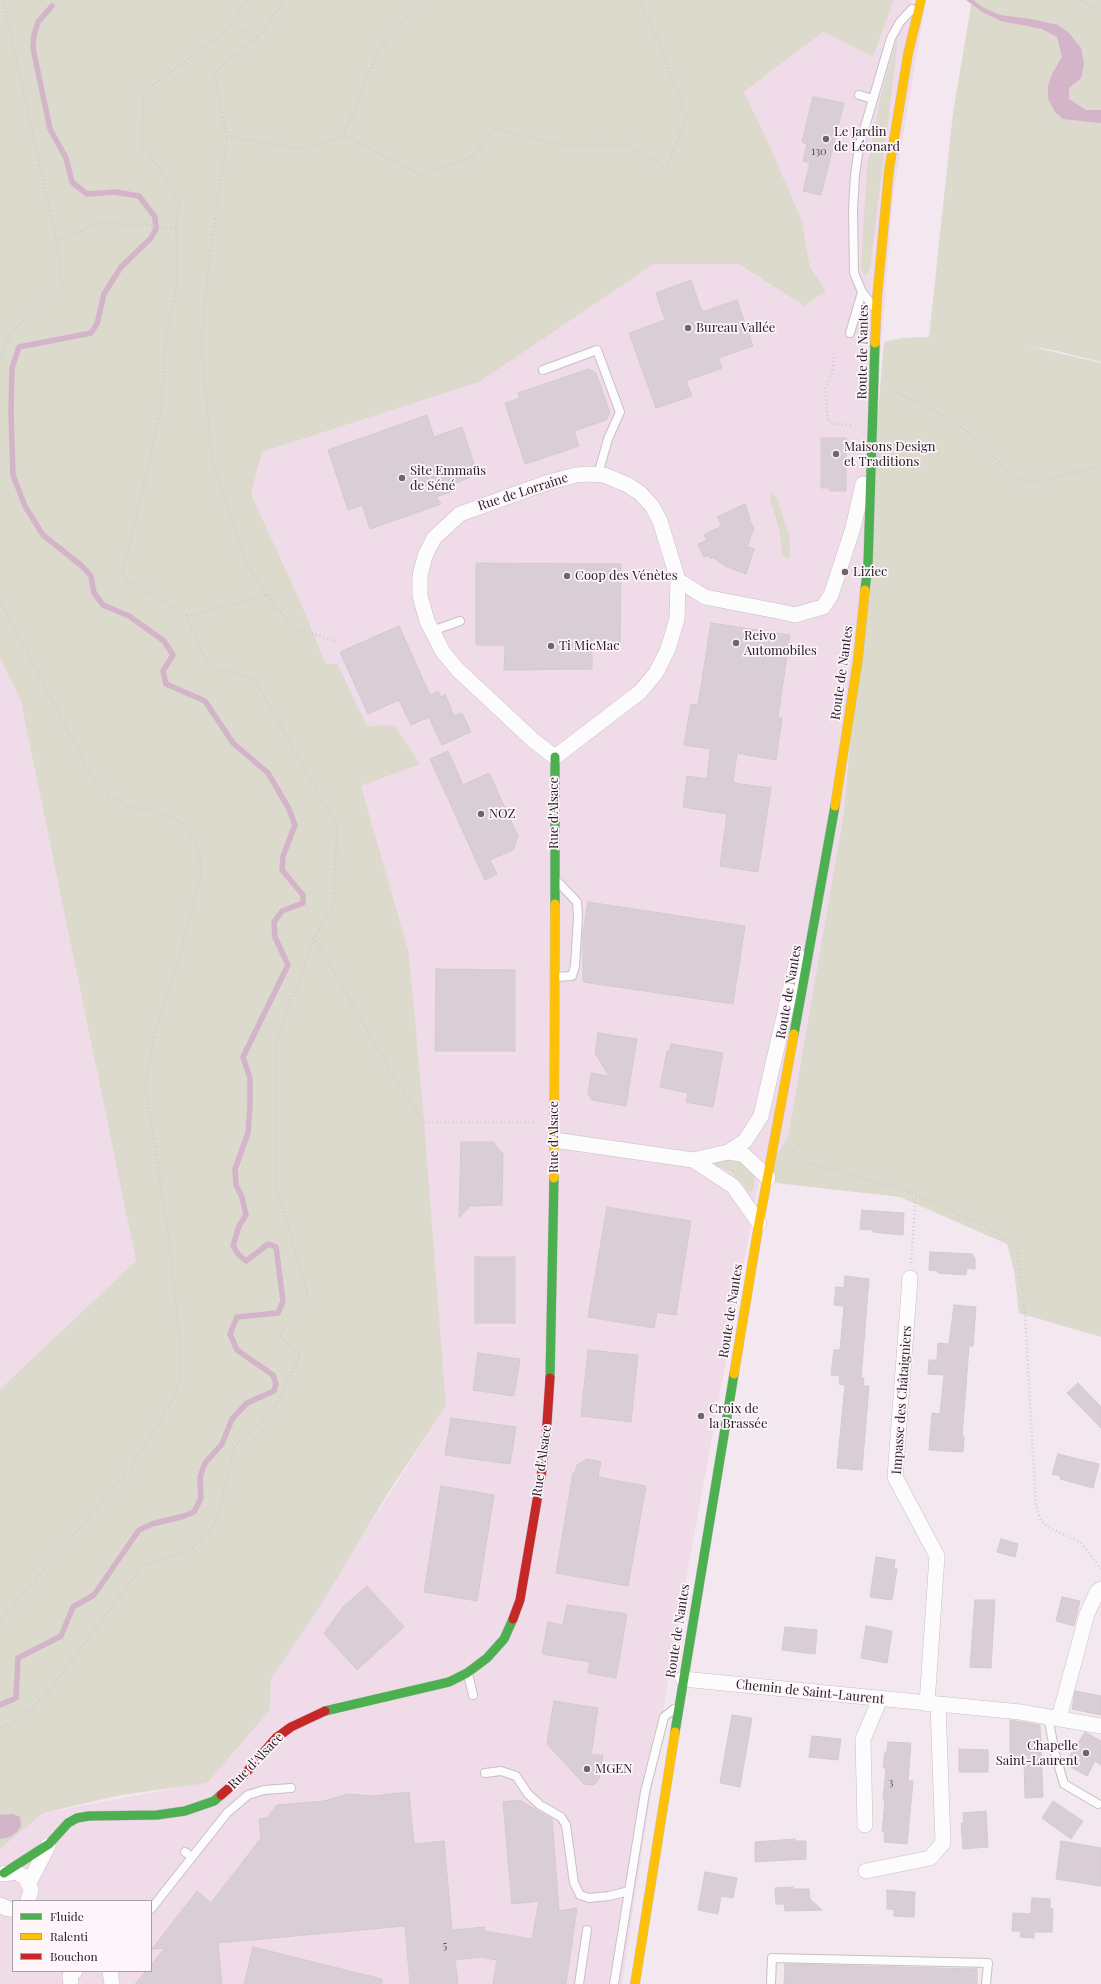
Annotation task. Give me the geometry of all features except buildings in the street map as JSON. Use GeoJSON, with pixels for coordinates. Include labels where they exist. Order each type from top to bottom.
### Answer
{"type":"FeatureCollection","features":[{"type":"Feature","properties":{"kind":"main road","name":"Route de Nantes"},"geometry":{"type":"LineString","coordinates":[[635,1984],[683,1679],[759,1223],[816,916],[858,659],[868,564],[877,311],[889,170],[908,54],[921,0]]}},
{"type":"Feature","properties":{"kind":"main road","name":"Rue d'Alsace"},"geometry":{"type":"LineString","coordinates":[[2,1874],[49,1844],[68,1823],[77,1818],[89,1816],[157,1815],[185,1811],[214,1801],[228,1790],[276,1738],[306,1719],[325,1711],[449,1682],[467,1673],[492,1653],[504,1639],[520,1600],[541,1477],[546,1438],[551,1360],[554,1140],[555,757]]}},
{"type":"Feature","properties":{"kind":"street"},"geometry":{"type":"LineString","coordinates":[[678,580],[705,597],[795,615],[823,607],[831,595],[853,528],[866,473],[874,426]]}},
{"type":"Feature","properties":{"kind":"street","name":"Rue de Lorraine"},"geometry":{"type":"LineString","coordinates":[[598,474],[628,485],[640,493],[652,506],[663,528],[678,580],[675,626],[668,649],[656,673],[640,692],[555,757],[534,741],[458,670],[443,652],[432,631],[420,596],[420,576],[425,556],[431,543],[446,525],[460,514],[546,483],[576,475],[598,474]]}},
{"type":"Feature","properties":{"kind":"street"},"geometry":{"type":"LineString","coordinates":[[554,1140],[693,1160],[728,1152],[745,1141],[761,1116],[802,942],[816,916]]}},
{"type":"Feature","properties":{"kind":"street"},"geometry":{"type":"LineString","coordinates":[[728,1152],[744,1155],[768,1178]]}},
{"type":"Feature","properties":{"kind":"street"},"geometry":{"type":"LineString","coordinates":[[693,1160],[733,1186],[759,1223]]}},
{"type":"Feature","properties":{"kind":"street","name":"Impasse des Châtaigniers"},"geometry":{"type":"LineString","coordinates":[[910,1278],[895,1477],[936,1556],[933,1705]]}},
{"type":"Feature","properties":{"kind":"street"},"geometry":{"type":"LineString","coordinates":[[1054,1717],[1087,1614],[1097,1592],[1101,1590]]}},
{"type":"Feature","properties":{"kind":"street","name":"Chemin de Saint-Laurent"},"geometry":{"type":"LineString","coordinates":[[683,1679],[933,1705],[1020,1712],[1101,1726]]}},
{"type":"Feature","properties":{"kind":"street"},"geometry":{"type":"LineString","coordinates":[[866,1825],[863,1739],[880,1699]]}},
{"type":"Feature","properties":{"kind":"street"},"geometry":{"type":"LineString","coordinates":[[866,1871],[930,1858],[943,1843],[933,1705]]}},
{"type":"Feature","properties":{"kind":"street","name":"Rue d'Alsace"},"geometry":{"type":"LineString","coordinates":[[32,1894],[49,1844]]}},
{"type":"Feature","properties":{"kind":"street"},"geometry":{"type":"LineString","coordinates":[[2,1874],[16,1872],[22,1874],[32,1894]]}},
{"type":"Feature","properties":{"kind":"street"},"geometry":{"type":"LineString","coordinates":[[71,1984],[70,1976],[74,1972]]}},
{"type":"Feature","properties":{"kind":"street"},"geometry":{"type":"LineString","coordinates":[[110,1972],[112,1984]]}},
{"type":"Feature","properties":{"kind":"lane"},"geometry":{"type":"LineString","coordinates":[[877,311],[862,292],[854,273],[853,209],[859,147],[891,38],[900,22],[921,0]]}},
{"type":"Feature","properties":{"kind":"lane"},"geometry":{"type":"LineString","coordinates":[[859,95],[872,99]]}},
{"type":"Feature","properties":{"kind":"lane"},"geometry":{"type":"LineString","coordinates":[[850,333],[862,292]]}},
{"type":"Feature","properties":{"kind":"lane"},"geometry":{"type":"LineString","coordinates":[[543,370],[597,350],[620,412],[608,439],[598,474]]}},
{"type":"Feature","properties":{"kind":"lane"},"geometry":{"type":"LineString","coordinates":[[432,631],[460,621]]}},
{"type":"Feature","properties":{"kind":"lane"},"geometry":{"type":"LineString","coordinates":[[554,878],[578,902],[578,917],[575,966],[572,976],[554,977]]}},
{"type":"Feature","properties":{"kind":"lane"},"geometry":{"type":"LineString","coordinates":[[467,1673],[473,1695]]}},
{"type":"Feature","properties":{"kind":"lane"},"geometry":{"type":"LineString","coordinates":[[614,1984],[645,1792],[664,1717],[679,1704]]}},
{"type":"Feature","properties":{"kind":"lane"},"geometry":{"type":"LineString","coordinates":[[1054,1717],[1055,1753],[1064,1784],[1098,1804]]}},
{"type":"Feature","properties":{"kind":"lane"},"geometry":{"type":"LineString","coordinates":[[485,1773],[501,1771],[516,1776],[528,1794],[540,1805],[561,1817],[566,1825],[574,1884],[580,1895],[590,1898],[610,1896],[629,1891]]}},
{"type":"Feature","properties":{"kind":"lane"},"geometry":{"type":"LineString","coordinates":[[152,1908],[188,1854],[227,1813],[248,1795],[264,1790],[291,1788]]}},
{"type":"Feature","properties":{"kind":"lane"},"geometry":{"type":"LineString","coordinates":[[228,1790],[238,1804]]}},
{"type":"Feature","properties":{"kind":"lane"},"geometry":{"type":"LineString","coordinates":[[579,1984],[587,1930]]}},
{"type":"Feature","properties":{"kind":"lane"},"geometry":{"type":"LineString","coordinates":[[771,1984],[772,1958],[988,1963],[986,1984]]}},
{"type":"Feature","properties":{"kind":"path"},"geometry":{"type":"LineString","coordinates":[[0,358],[12,333],[22,322],[33,310],[62,290],[57,242],[3,0]]}},
{"type":"Feature","properties":{"kind":"path"},"geometry":{"type":"LineString","coordinates":[[0,1727],[17,1721],[47,1693],[143,1565],[189,1552],[216,1522],[235,1446],[274,1409],[300,1355],[279,1336],[308,1296],[276,1186],[275,1047],[314,937],[333,907],[337,827],[254,678],[208,666],[187,616],[122,577],[160,411],[166,338],[177,280],[176,227],[179,201],[158,167],[141,145],[144,92],[230,27],[247,0]]}},
{"type":"Feature","properties":{"kind":"path"},"geometry":{"type":"LineString","coordinates":[[284,0],[259,36],[214,73],[228,136],[209,263],[201,344],[212,459],[246,562],[267,595],[294,628],[336,641]]}},
{"type":"Feature","properties":{"kind":"path"},"geometry":{"type":"LineString","coordinates":[[344,135],[378,51],[423,0]]}},
{"type":"Feature","properties":{"kind":"path"},"geometry":{"type":"LineString","coordinates":[[228,136],[302,149],[344,135],[419,174],[472,158],[496,129],[565,146],[626,144],[667,169],[686,117],[662,50],[640,0]]}},
{"type":"Feature","properties":{"kind":"path"},"geometry":{"type":"LineString","coordinates":[[1080,0],[1101,10]]}},
{"type":"Feature","properties":{"kind":"path"},"geometry":{"type":"LineString","coordinates":[[230,27],[259,36]]}},
{"type":"Feature","properties":{"kind":"path"},"geometry":{"type":"LineString","coordinates":[[57,242],[97,223],[149,225],[168,228],[176,227]]}},
{"type":"Feature","properties":{"kind":"path"},"geometry":{"type":"LineString","coordinates":[[834,353],[833,370],[825,389],[828,420],[834,424],[852,425]]}},
{"type":"Feature","properties":{"kind":"path"},"geometry":{"type":"LineString","coordinates":[[891,390],[928,407],[964,429],[1016,478],[1032,481],[1052,479],[1101,465]]}},
{"type":"Feature","properties":{"kind":"path"},"geometry":{"type":"LineString","coordinates":[[187,616],[267,595]]}},
{"type":"Feature","properties":{"kind":"path"},"geometry":{"type":"LineString","coordinates":[[0,601],[89,771],[109,796],[129,807],[151,809],[169,816],[183,824],[192,838],[200,856],[201,876],[180,954],[154,1037],[145,1085],[169,1240],[180,1344],[180,1376],[172,1401],[131,1468],[0,1621]]}},
{"type":"Feature","properties":{"kind":"path"},"geometry":{"type":"LineString","coordinates":[[314,937],[400,1087],[424,1122],[554,1122]]}},
{"type":"Feature","properties":{"kind":"path"},"geometry":{"type":"LineString","coordinates":[[792,1145],[794,1154],[806,1162],[894,1187],[1011,1240],[1017,1247],[1025,1312],[1036,1507],[1041,1520],[1048,1527],[1081,1543],[1101,1569]]}},
{"type":"Feature","properties":{"kind":"path"},"geometry":{"type":"LineString","coordinates":[[910,1278],[916,1196]]}},
{"type":"Feature","properties":{"kind":"shaded area"},"geometry":{"type":"Polygon","coordinates":[[[0,0],[894,0],[873,57],[823,32],[744,92],[764,133],[802,221],[810,267],[826,291],[804,306],[739,264],[654,264],[479,382],[262,452],[251,494],[300,601],[326,664],[337,663],[367,726],[394,725],[420,764],[361,786],[409,953],[446,1406],[388,1493],[324,1600],[271,1679],[270,1710],[207,1783],[121,1795],[43,1813],[0,1849],[0,1389],[136,1261],[20,698],[0,658],[0,0]]]}},
{"type":"Feature","properties":{"kind":"shaded area"},"geometry":{"type":"Polygon","coordinates":[[[894,0],[909,0],[924,11],[893,197],[844,811],[788,1137],[759,1181],[671,1661],[622,1984],[0,1984],[0,1849],[43,1813],[207,1782],[270,1710],[271,1679],[446,1406],[409,953],[361,786],[420,763],[367,726],[337,663],[326,664],[300,601],[251,494],[262,452],[478,382],[654,264],[739,264],[804,306],[826,291],[810,267],[802,221],[764,133],[744,92],[823,32],[873,57],[894,0]]]}},
{"type":"Feature","properties":{"kind":"shaded area"},"geometry":{"type":"Polygon","coordinates":[[[966,0],[973,0],[984,8],[1000,15],[1031,19],[1058,25],[1069,33],[1081,48],[1084,64],[1081,78],[1069,88],[1069,99],[1086,110],[1101,110],[1101,123],[1063,119],[1055,112],[1048,99],[1048,86],[1052,74],[1062,57],[1057,37],[1042,29],[1001,21],[984,13],[966,0]]]}},
{"type":"Feature","properties":{"kind":"shaded area"},"geometry":{"type":"Polygon","coordinates":[[[972,0],[1101,0],[1101,362],[1057,351],[1024,345],[1101,363],[1101,1337],[1019,1313],[1014,1270],[1007,1244],[900,1197],[759,1181],[788,1137],[844,811],[884,342],[902,338],[929,337],[953,113],[972,0]]]}},
{"type":"Feature","properties":{"kind":"shaded area"},"geometry":{"type":"Polygon","coordinates":[[[897,38],[870,269],[865,276],[861,268],[867,167],[881,95],[897,38]]]}},
{"type":"Feature","properties":{"kind":"shaded area"},"geometry":{"type":"Polygon","coordinates":[[[772,494],[777,498],[790,539],[790,558],[782,556],[780,533],[770,498],[772,494]]]}},
{"type":"Feature","properties":{"kind":"shaded area"},"geometry":{"type":"Polygon","coordinates":[[[0,658],[20,698],[136,1261],[0,1389],[0,658]]]}},
{"type":"Feature","properties":{"kind":"shaded area"},"geometry":{"type":"Polygon","coordinates":[[[741,1159],[755,1173],[754,1188],[750,1192],[747,1191],[743,1184],[731,1172],[708,1161],[741,1159]]]}},
{"type":"Feature","properties":{"kind":"shaded area"},"geometry":{"type":"Polygon","coordinates":[[[13,1814],[20,1817],[21,1826],[17,1832],[10,1837],[0,1839],[0,1815],[13,1814]]]}},
{"type":"Feature","properties":{"kind":"waterway"},"geometry":{"type":"LineString","coordinates":[[0,1705],[16,1698],[18,1658],[61,1636],[73,1607],[94,1595],[139,1530],[152,1524],[194,1512],[201,1498],[200,1477],[205,1463],[222,1444],[232,1419],[247,1403],[274,1391],[276,1384],[273,1375],[237,1350],[230,1334],[237,1317],[278,1313],[283,1301],[276,1247],[268,1244],[246,1261],[238,1254],[233,1246],[239,1226],[246,1215],[242,1197],[236,1185],[235,1169],[248,1133],[250,1106],[250,1078],[243,1057],[288,965],[275,937],[274,922],[282,911],[303,903],[303,895],[282,870],[283,856],[295,825],[289,809],[268,773],[233,743],[205,701],[166,684],[163,671],[173,655],[164,641],[129,616],[103,605],[94,593],[91,576],[82,566],[43,535],[25,506],[13,475],[11,413],[12,368],[19,347],[91,333],[97,324],[104,294],[121,267],[151,238],[156,229],[155,217],[139,196],[115,192],[87,194],[72,182],[66,158],[50,129],[33,48],[34,35],[38,22],[52,6]]}},
{"type":"Feature","properties":{"kind":"traffic: fast"},"geometry":{"type":"LineString","coordinates":[[865,590],[868,564],[875,343]]}},
{"type":"Feature","properties":{"kind":"traffic: fast"},"geometry":{"type":"LineString","coordinates":[[555,757],[555,904]]}},
{"type":"Feature","properties":{"kind":"traffic: fast"},"geometry":{"type":"LineString","coordinates":[[794,1034],[835,806]]}},
{"type":"Feature","properties":{"kind":"traffic: fast"},"geometry":{"type":"LineString","coordinates":[[550,1378],[554,1178]]}},
{"type":"Feature","properties":{"kind":"traffic: fast"},"geometry":{"type":"LineString","coordinates":[[675,1732],[734,1374]]}},
{"type":"Feature","properties":{"kind":"traffic: fast"},"geometry":{"type":"LineString","coordinates":[[325,1711],[449,1682],[467,1673],[487,1658],[504,1639],[513,1619]]}},
{"type":"Feature","properties":{"kind":"traffic: fast"},"geometry":{"type":"LineString","coordinates":[[4,1873],[49,1844],[68,1823],[77,1818],[89,1816],[157,1815],[185,1811],[214,1801],[221,1795]]}},
{"type":"Feature","properties":{"kind":"traffic: slow"},"geometry":{"type":"LineString","coordinates":[[875,343],[877,298],[889,170],[908,54],[921,0]]}},
{"type":"Feature","properties":{"kind":"traffic: slow"},"geometry":{"type":"LineString","coordinates":[[835,806],[858,659],[865,590]]}},
{"type":"Feature","properties":{"kind":"traffic: slow"},"geometry":{"type":"LineString","coordinates":[[554,1178],[555,904]]}},
{"type":"Feature","properties":{"kind":"traffic: slow"},"geometry":{"type":"LineString","coordinates":[[734,1374],[759,1223],[794,1034]]}},
{"type":"Feature","properties":{"kind":"traffic: slow"},"geometry":{"type":"LineString","coordinates":[[635,1984],[675,1732]]}},
{"type":"Feature","properties":{"kind":"traffic: jam"},"geometry":{"type":"LineString","coordinates":[[513,1619],[520,1600],[541,1477],[546,1438],[550,1378]]}},
{"type":"Feature","properties":{"kind":"traffic: jam"},"geometry":{"type":"LineString","coordinates":[[221,1795],[244,1775],[276,1738],[291,1727],[325,1711]]}},
{"type":"Feature","properties":{"kind":"place","name":"Le Jardin de Léonard"},"geometry":{"type":"Point","coordinates":[826,139]}},
{"type":"Feature","properties":{"kind":"place","name":"Bureau Vallée"},"geometry":{"type":"Point","coordinates":[688,328]}},
{"type":"Feature","properties":{"kind":"place","name":"Maisons Design et Traditions"},"geometry":{"type":"Point","coordinates":[836,454]}},
{"type":"Feature","properties":{"kind":"place","name":"Site Emmaüs de Séné"},"geometry":{"type":"Point","coordinates":[402,478]}},
{"type":"Feature","properties":{"kind":"place","name":"Liziec"},"geometry":{"type":"Point","coordinates":[845,572]}},
{"type":"Feature","properties":{"kind":"place","name":"Coop des Vénètes"},"geometry":{"type":"Point","coordinates":[567,576]}},
{"type":"Feature","properties":{"kind":"place","name":"Reivo Automobiles"},"geometry":{"type":"Point","coordinates":[736,643]}},
{"type":"Feature","properties":{"kind":"place","name":"Ti MicMac"},"geometry":{"type":"Point","coordinates":[551,646]}},
{"type":"Feature","properties":{"kind":"place","name":"NOZ"},"geometry":{"type":"Point","coordinates":[481,814]}},
{"type":"Feature","properties":{"kind":"place","name":"Croix de la Brassée"},"geometry":{"type":"Point","coordinates":[701,1416]}},
{"type":"Feature","properties":{"kind":"place","name":"Chapelle Saint-Laurent"},"geometry":{"type":"Point","coordinates":[1086,1753]}},
{"type":"Feature","properties":{"kind":"place","name":"MGEN"},"geometry":{"type":"Point","coordinates":[587,1769]}}]}
